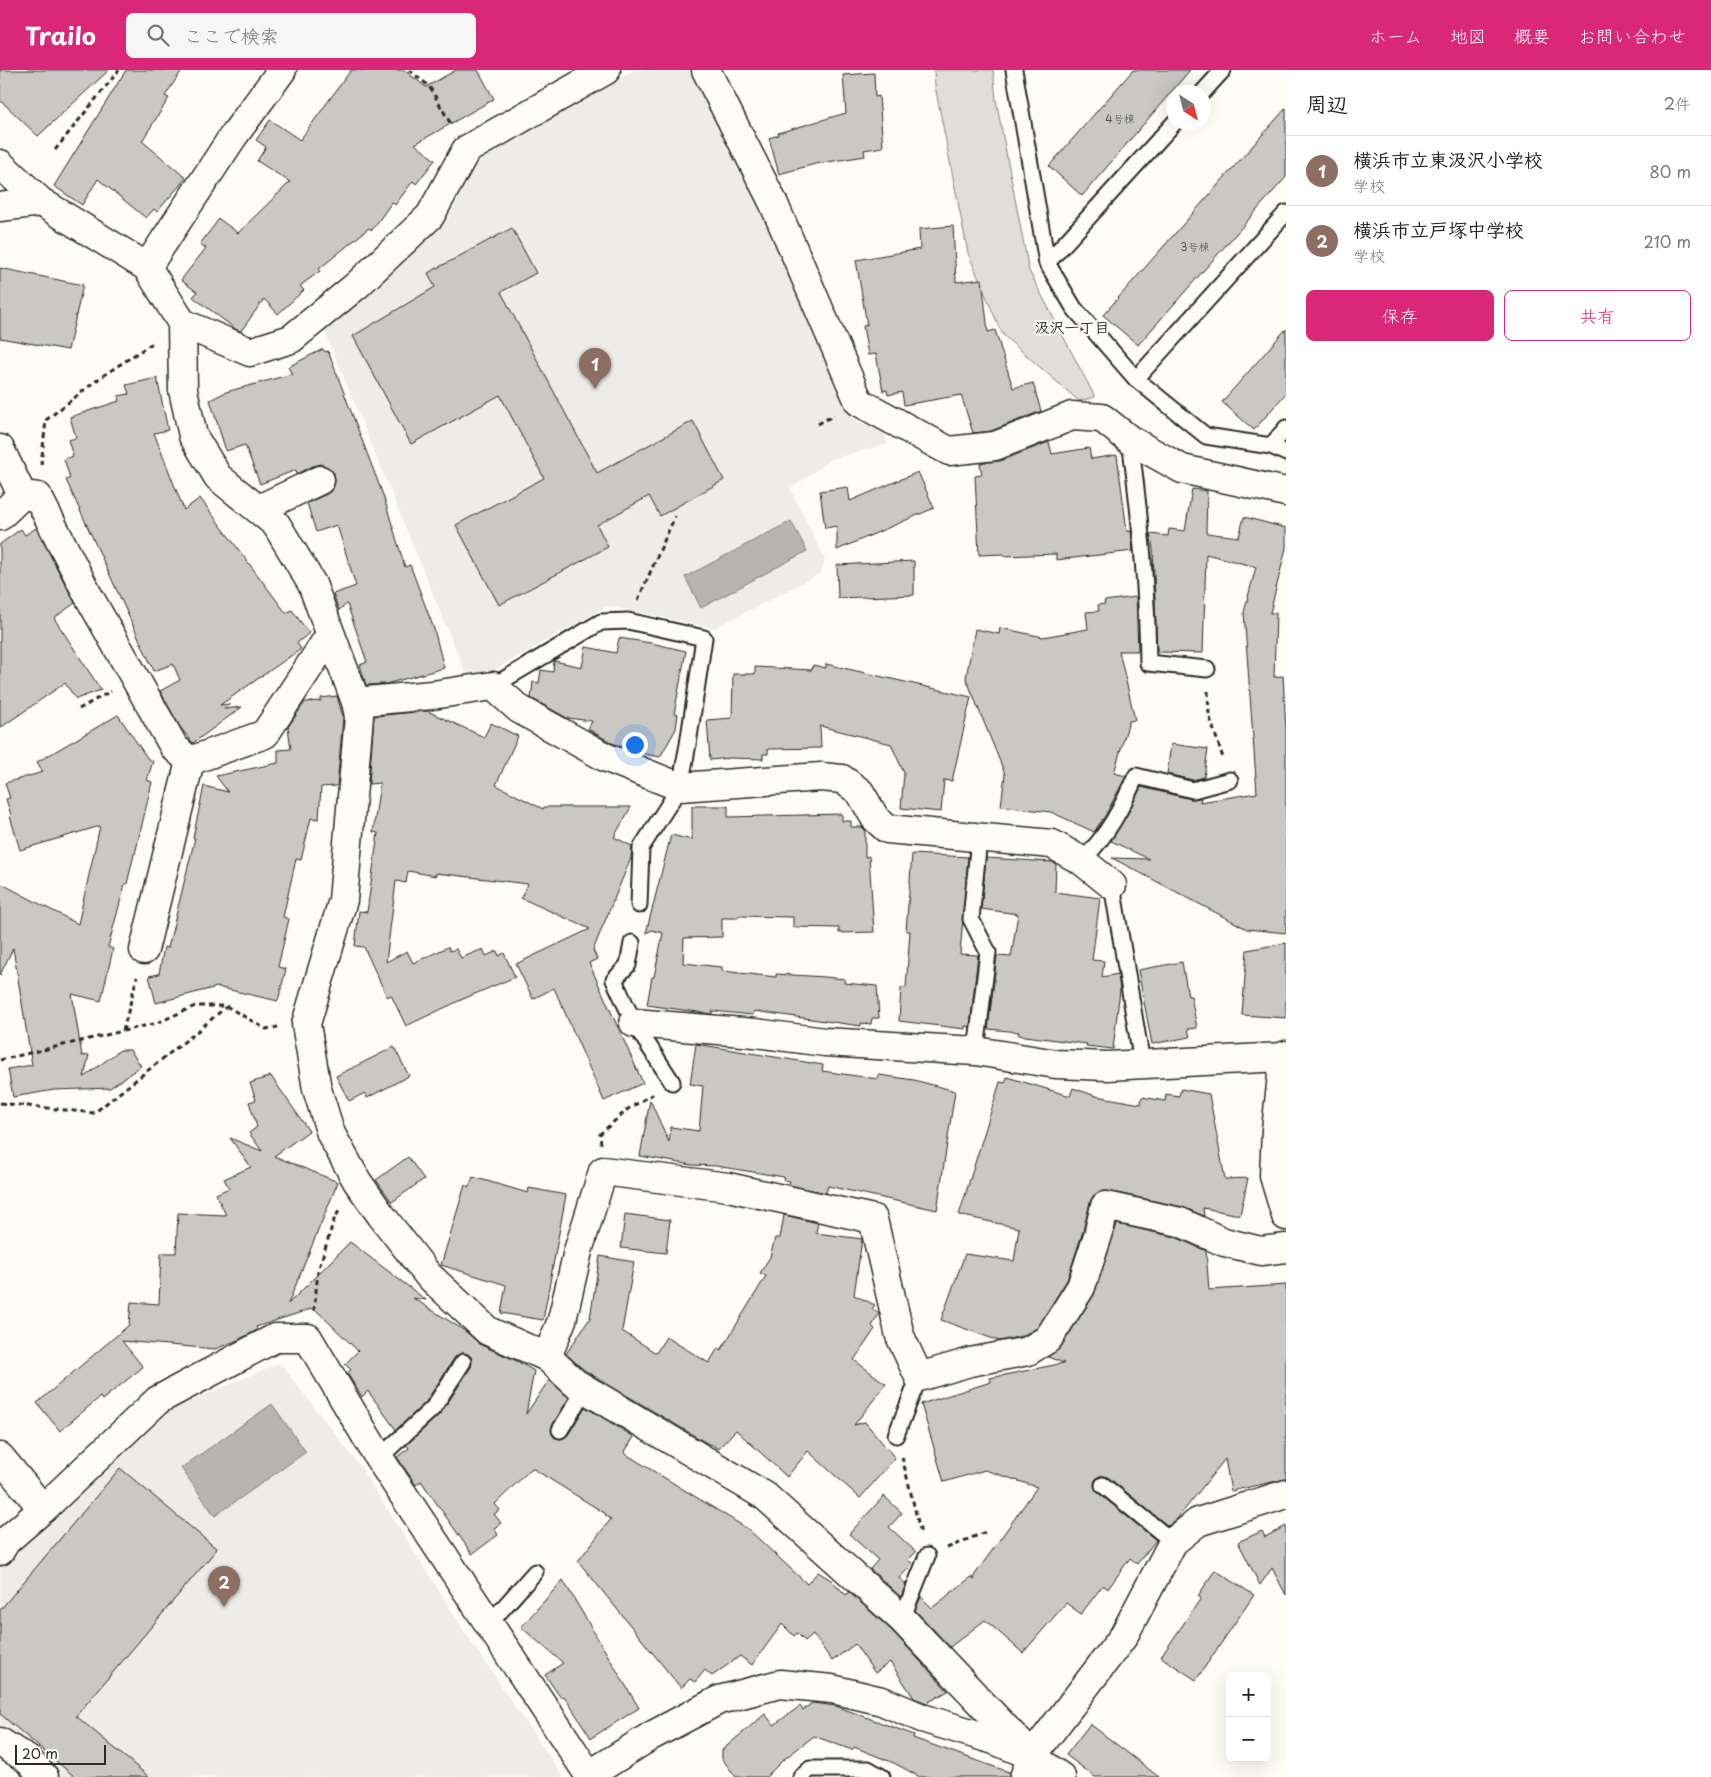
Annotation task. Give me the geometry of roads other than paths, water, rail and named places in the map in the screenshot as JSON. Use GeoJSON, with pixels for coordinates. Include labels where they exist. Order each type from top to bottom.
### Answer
{"type":"FeatureCollection","features":[{"type":"Feature","properties":{"kind":"street"},"geometry":{"type":"LineString","coordinates":[[147,267],[232,138],[282,70]]}},
{"type":"Feature","properties":{"kind":"street"},"geometry":{"type":"LineString","coordinates":[[182,323],[250,352],[291,339],[356,286],[430,216],[466,150],[606,70]]}},
{"type":"Feature","properties":{"kind":"street"},"geometry":{"type":"LineString","coordinates":[[706,70],[773,202],[859,402],[949,452],[995,446],[1072,416],[1102,418],[1130,440],[1182,468],[1286,492]]}},
{"type":"Feature","properties":{"kind":"street"},"geometry":{"type":"LineString","coordinates":[[0,164],[41,202],[147,267],[182,323],[183,390],[193,436],[218,477],[276,524],[312,584],[356,702],[359,716],[343,900],[306,1024],[317,1089],[331,1134],[357,1181],[428,1275],[488,1331],[546,1357],[575,1383],[765,1496],[902,1619],[1028,1766]]}},
{"type":"Feature","properties":{"kind":"street"},"geometry":{"type":"LineString","coordinates":[[0,208],[41,202]]}},
{"type":"Feature","properties":{"kind":"street"},"geometry":{"type":"LineString","coordinates":[[0,448],[88,595],[174,747],[190,760]]}},
{"type":"Feature","properties":{"kind":"street"},"geometry":{"type":"LineString","coordinates":[[259,509],[320,480]]}},
{"type":"Feature","properties":{"kind":"street"},"geometry":{"type":"LineString","coordinates":[[0,516],[30,496]]}},
{"type":"Feature","properties":{"kind":"street"},"geometry":{"type":"LineString","coordinates":[[190,760],[264,734],[330,635]]}},
{"type":"Feature","properties":{"kind":"street"},"geometry":{"type":"LineString","coordinates":[[356,702],[432,695],[493,686],[519,709],[605,757],[680,787],[821,777],[842,779],[860,792],[875,818],[887,829],[979,839],[1052,844],[1082,861],[1112,885]]}},
{"type":"Feature","properties":{"kind":"street"},"geometry":{"type":"LineString","coordinates":[[144,950],[190,760]]}},
{"type":"Feature","properties":{"kind":"street"},"geometry":{"type":"LineString","coordinates":[[634,1023],[755,1033],[825,1042],[976,1051],[1056,1064],[1107,1066],[1285,1056],[1276,1130],[1274,1176],[1286,1216]]}},
{"type":"Feature","properties":{"kind":"street"},"geometry":{"type":"LineString","coordinates":[[546,1357],[562,1320],[578,1251],[603,1171],[728,1187],[872,1219],[900,1336],[919,1376],[970,1362],[1028,1351],[1048,1339],[1080,1287],[1098,1235],[1105,1206],[1180,1222],[1224,1242],[1261,1250],[1286,1248]]}},
{"type":"Feature","properties":{"kind":"street"},"geometry":{"type":"LineString","coordinates":[[0,1551],[6,1541],[43,1509],[158,1400],[275,1338],[308,1338],[379,1458],[589,1775],[652,1736],[719,1700],[780,1684],[832,1689],[882,1700],[922,1718],[994,1740],[1028,1766],[1061,1777]]}},
{"type":"Feature","properties":{"kind":"street"},"geometry":{"type":"LineString","coordinates":[[0,1457],[43,1509]]}},
{"type":"Feature","properties":{"kind":"street"},"geometry":{"type":"LineString","coordinates":[[1028,1766],[1123,1637],[1173,1542],[1198,1522],[1286,1494]]}},
{"type":"Feature","properties":{"kind":"street"},"geometry":{"type":"LineString","coordinates":[[0,1742],[27,1759],[44,1777]]}},
{"type":"Feature","properties":{"kind":"lane"},"geometry":{"type":"LineString","coordinates":[[1209,85],[1223,70]]}},
{"type":"Feature","properties":{"kind":"lane"},"geometry":{"type":"LineString","coordinates":[[1017,73],[1047,263],[1074,308],[1136,379],[1206,436],[1271,446],[1286,453]]}},
{"type":"Feature","properties":{"kind":"lane"},"geometry":{"type":"LineString","coordinates":[[1047,263],[1168,130]]}},
{"type":"Feature","properties":{"kind":"lane"},"geometry":{"type":"LineString","coordinates":[[1136,379],[1286,213]]}},
{"type":"Feature","properties":{"kind":"lane"},"geometry":{"type":"LineString","coordinates":[[1271,446],[1286,428]]}},
{"type":"Feature","properties":{"kind":"lane"},"geometry":{"type":"LineString","coordinates":[[1130,440],[1138,497],[1147,602],[1148,663],[1207,669]]}},
{"type":"Feature","properties":{"kind":"lane"},"geometry":{"type":"LineString","coordinates":[[493,686],[600,622],[628,621],[704,638],[680,787],[642,848],[639,905]]}},
{"type":"Feature","properties":{"kind":"lane"},"geometry":{"type":"LineString","coordinates":[[1082,861],[1101,841],[1124,805],[1136,776],[1193,790],[1230,780]]}},
{"type":"Feature","properties":{"kind":"lane"},"geometry":{"type":"LineString","coordinates":[[976,1051],[988,952],[971,919],[979,839]]}},
{"type":"Feature","properties":{"kind":"lane"},"geometry":{"type":"LineString","coordinates":[[1112,885],[1142,1063]]}},
{"type":"Feature","properties":{"kind":"lane"},"geometry":{"type":"LineString","coordinates":[[632,943],[628,965],[614,980],[634,1023],[672,1082]]}},
{"type":"Feature","properties":{"kind":"lane"},"geometry":{"type":"LineString","coordinates":[[379,1458],[433,1408],[463,1362]]}},
{"type":"Feature","properties":{"kind":"lane"},"geometry":{"type":"LineString","coordinates":[[896,1435],[919,1376]]}},
{"type":"Feature","properties":{"kind":"lane"},"geometry":{"type":"LineString","coordinates":[[560,1430],[585,1389]]}},
{"type":"Feature","properties":{"kind":"lane"},"geometry":{"type":"LineString","coordinates":[[1103,1485],[1173,1542]]}},
{"type":"Feature","properties":{"kind":"lane"},"geometry":{"type":"LineString","coordinates":[[902,1619],[927,1556]]}},
{"type":"Feature","properties":{"kind":"lane"},"geometry":{"type":"LineString","coordinates":[[488,1624],[535,1572]]}},
{"type":"Feature","properties":{"kind":"lane"},"geometry":{"type":"LineString","coordinates":[[801,1777],[810,1769],[868,1769],[882,1777]]}},
{"type":"Feature","properties":{"kind":"place","name":"横浜市立東汲沢小学校"},"geometry":{"type":"Point","coordinates":[595,389]}},
{"type":"Feature","properties":{"kind":"place","name":"横浜市立戸塚中学校"},"geometry":{"type":"Point","coordinates":[224,1607]}},
{"type":"Feature","properties":{"kind":"district","name":"汲沢一丁目"},"geometry":{"type":"Point","coordinates":[1072,326]}}]}
